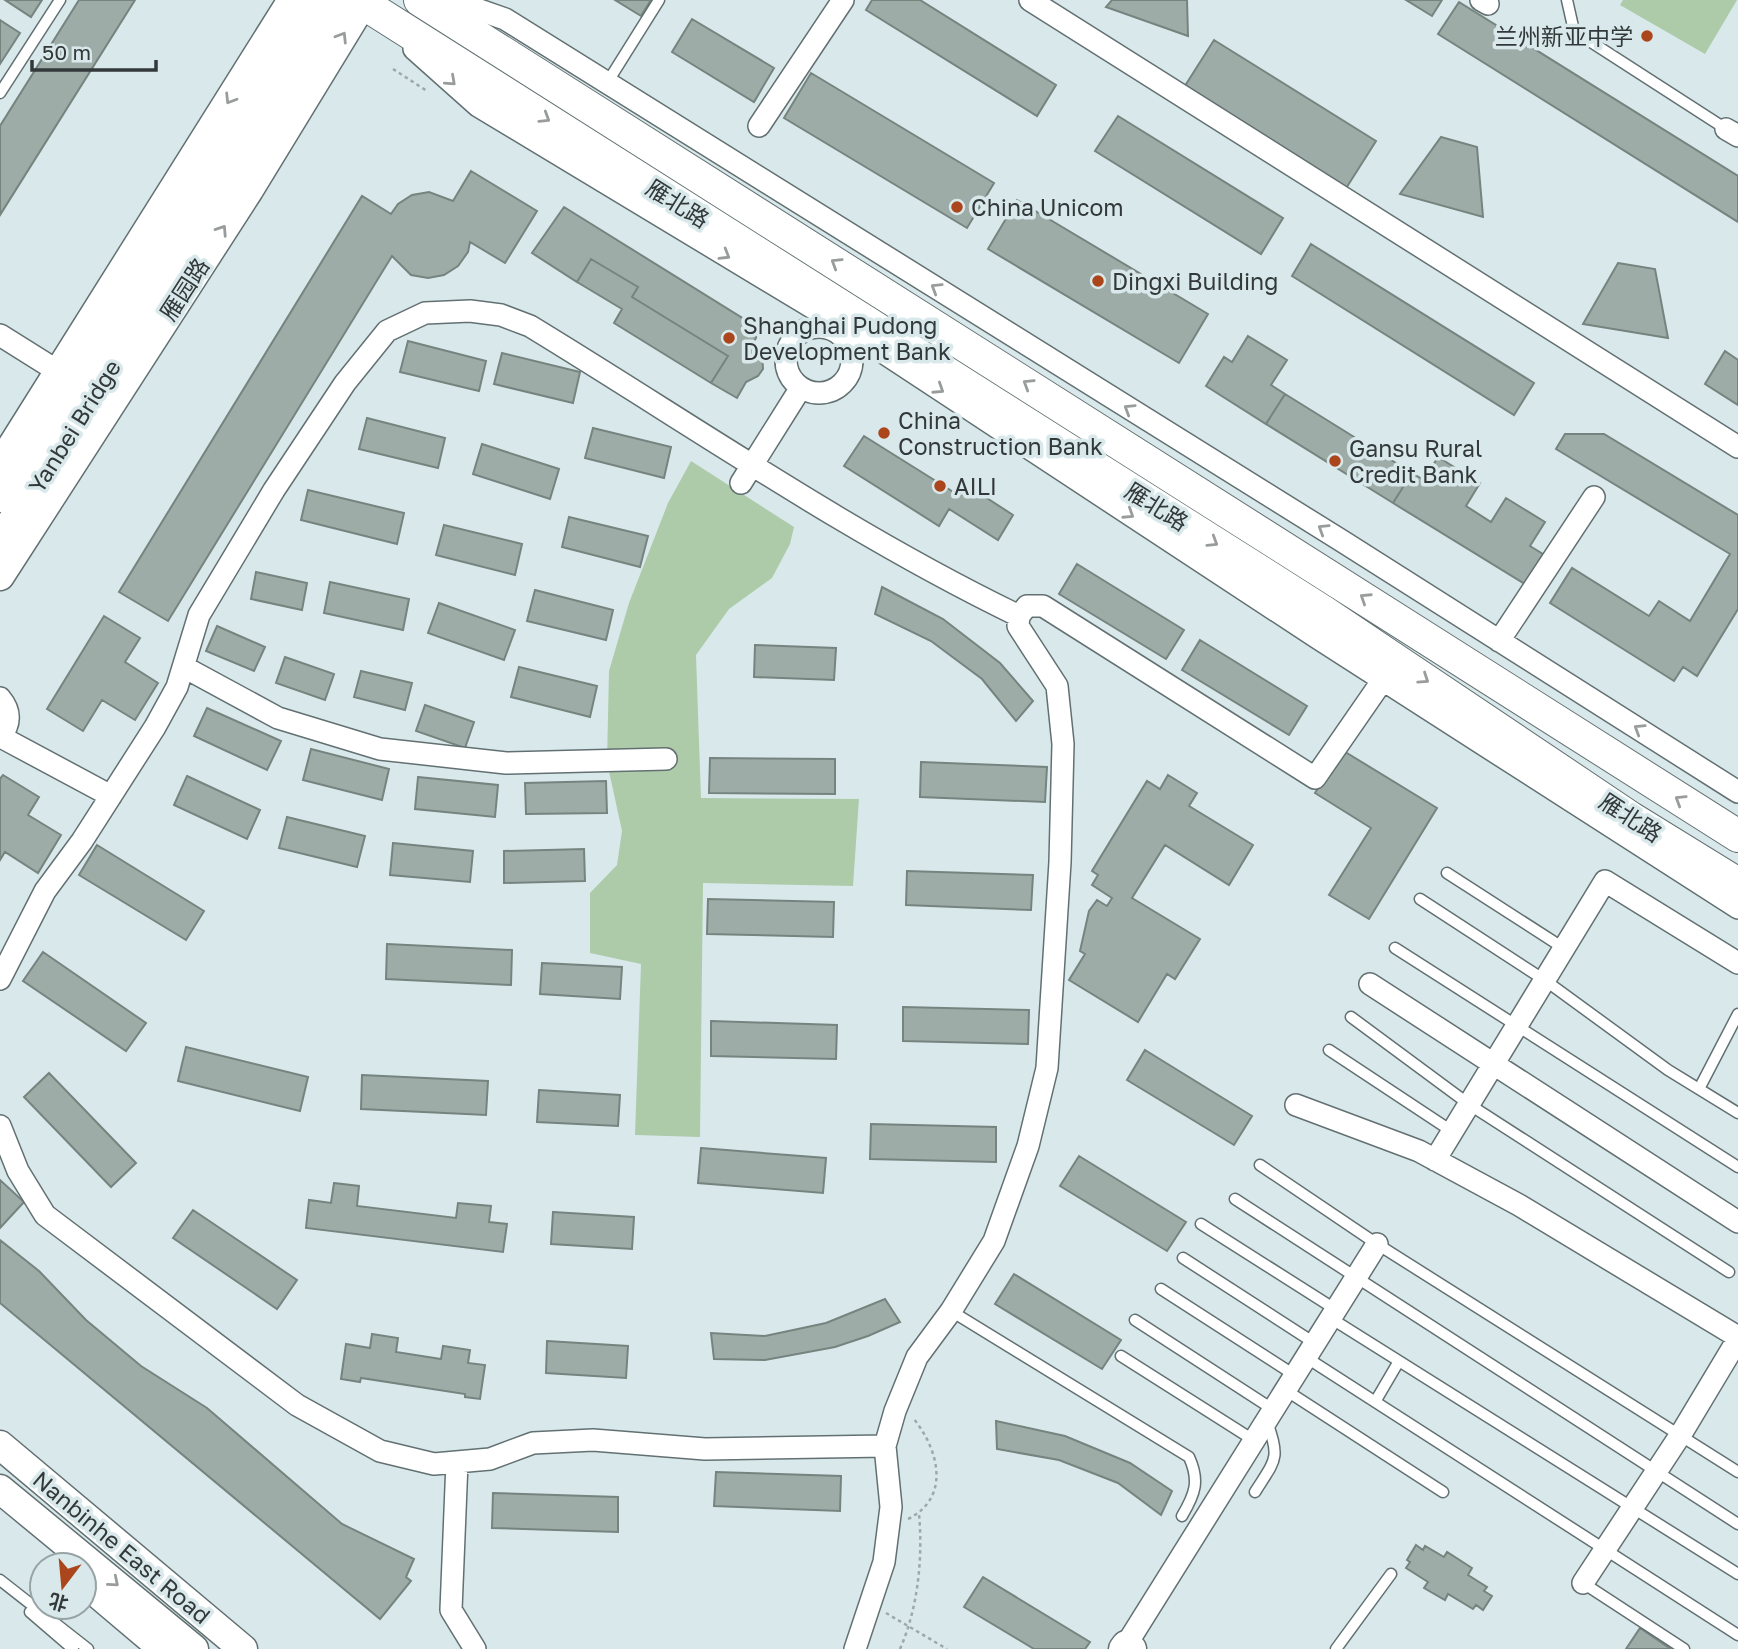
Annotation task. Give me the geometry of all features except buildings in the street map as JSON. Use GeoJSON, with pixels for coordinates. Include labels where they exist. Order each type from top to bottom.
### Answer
{"type":"FeatureCollection","features":[{"type":"Feature","properties":{"kind":"main road"},"geometry":{"type":"LineString","coordinates":[[0,466],[292,0]]}},
{"type":"Feature","properties":{"kind":"main road","name":"雁园路"},"geometry":{"type":"LineString","coordinates":[[139,276],[314,0]]}},
{"type":"Feature","properties":{"kind":"main road","name":"雁北路"},"geometry":{"type":"LineString","coordinates":[[421,0],[1738,836]]}},
{"type":"Feature","properties":{"kind":"main road","name":"雁园路"},"geometry":{"type":"LineString","coordinates":[[149,309],[304,64],[356,1]]}},
{"type":"Feature","properties":{"kind":"main road","name":"雁园路"},"geometry":{"type":"LineString","coordinates":[[0,576],[249,190],[356,1]]}},
{"type":"Feature","properties":{"kind":"main road","name":"雁北路"},"geometry":{"type":"LineString","coordinates":[[356,1],[844,323],[1389,670],[1738,884]]}},
{"type":"Feature","properties":{"kind":"main road","name":"Yanbei Bridge"},"geometry":{"type":"LineString","coordinates":[[0,496],[139,276]]}},
{"type":"Feature","properties":{"kind":"main road","name":"Yanbei Bridge"},"geometry":{"type":"LineString","coordinates":[[0,544],[149,309]]}},
{"type":"Feature","properties":{"kind":"main road","name":"Nanbinhe East Road"},"geometry":{"type":"LineString","coordinates":[[0,1445],[243,1649]]}},
{"type":"Feature","properties":{"kind":"main road"},"geometry":{"type":"LineString","coordinates":[[0,1489],[194,1649]]}},
{"type":"Feature","properties":{"kind":"main road"},"geometry":{"type":"LineString","coordinates":[[0,1512],[46,1551]]}},
{"type":"Feature","properties":{"kind":"main road"},"geometry":{"type":"LineString","coordinates":[[98,1595],[163,1649]]}},
{"type":"Feature","properties":{"kind":"street"},"geometry":{"type":"LineString","coordinates":[[451,0],[505,19],[1738,792]]}},
{"type":"Feature","properties":{"kind":"street"},"geometry":{"type":"LineString","coordinates":[[759,126],[843,0]]}},
{"type":"Feature","properties":{"kind":"street"},"geometry":{"type":"LineString","coordinates":[[1030,0],[1738,447]]}},
{"type":"Feature","properties":{"kind":"street"},"geometry":{"type":"LineString","coordinates":[[844,323],[852,354],[852,366],[847,379],[838,388],[826,393],[813,394],[800,388],[791,379],[786,367],[786,354],[791,342],[800,332],[812,327],[844,323],[872,285]]}},
{"type":"Feature","properties":{"kind":"street"},"geometry":{"type":"LineString","coordinates":[[0,979],[45,891],[155,727],[184,667],[199,615],[274,490],[345,383],[387,331],[425,313],[470,311],[501,315],[530,326],[877,540],[957,586],[1019,616]]}},
{"type":"Feature","properties":{"kind":"street"},"geometry":{"type":"LineString","coordinates":[[0,335],[58,372]]}},
{"type":"Feature","properties":{"kind":"street"},"geometry":{"type":"LineString","coordinates":[[741,483],[800,388]]}},
{"type":"Feature","properties":{"kind":"street"},"geometry":{"type":"LineString","coordinates":[[1499,641],[1594,497]]}},
{"type":"Feature","properties":{"kind":"street"},"geometry":{"type":"LineString","coordinates":[[855,1649],[884,1562],[891,1507],[885,1446],[897,1406],[917,1357],[951,1311],[994,1241],[1028,1146],[1047,1068],[1060,862],[1063,744],[1058,686],[1018,626],[1019,616],[1027,606],[1043,606],[1315,778],[1389,670],[1738,908]]}},
{"type":"Feature","properties":{"kind":"street"},"geometry":{"type":"LineString","coordinates":[[184,667],[278,718],[380,750],[506,763],[666,759]]}},
{"type":"Feature","properties":{"kind":"street"},"geometry":{"type":"LineString","coordinates":[[0,698],[6,705],[9,722],[0,737],[111,796]]}},
{"type":"Feature","properties":{"kind":"street"},"geometry":{"type":"LineString","coordinates":[[1435,1160],[1605,881],[1738,962]]}},
{"type":"Feature","properties":{"kind":"street"},"geometry":{"type":"LineString","coordinates":[[1370,984],[1738,1222]]}},
{"type":"Feature","properties":{"kind":"street"},"geometry":{"type":"LineString","coordinates":[[1296,1105],[1435,1160],[1519,1205],[1738,1338],[1681,1434],[1583,1583]]}},
{"type":"Feature","properties":{"kind":"street"},"geometry":{"type":"LineString","coordinates":[[0,1126],[18,1171],[45,1215],[297,1405],[380,1451],[434,1464],[490,1459],[533,1443],[593,1440],[705,1449],[885,1446]]}},
{"type":"Feature","properties":{"kind":"street"},"geometry":{"type":"LineString","coordinates":[[1127,1648],[1377,1244]]}},
{"type":"Feature","properties":{"kind":"street"},"geometry":{"type":"LineString","coordinates":[[457,1462],[451,1609],[475,1649]]}},
{"type":"Feature","properties":{"kind":"lane"},"geometry":{"type":"LineString","coordinates":[[0,93],[60,0]]}},
{"type":"Feature","properties":{"kind":"lane"},"geometry":{"type":"LineString","coordinates":[[607,83],[659,0]]}},
{"type":"Feature","properties":{"kind":"lane"},"geometry":{"type":"LineString","coordinates":[[1567,0],[1574,31],[1732,132]]}},
{"type":"Feature","properties":{"kind":"lane"},"geometry":{"type":"LineString","coordinates":[[1447,873],[1565,949]]}},
{"type":"Feature","properties":{"kind":"lane"},"geometry":{"type":"LineString","coordinates":[[1420,899],[1546,981],[1699,1089],[1738,1113]]}},
{"type":"Feature","properties":{"kind":"lane"},"geometry":{"type":"LineString","coordinates":[[1395,948],[1738,1167]]}},
{"type":"Feature","properties":{"kind":"lane"},"geometry":{"type":"LineString","coordinates":[[1699,1089],[1738,1014]]}},
{"type":"Feature","properties":{"kind":"lane"},"geometry":{"type":"LineString","coordinates":[[1351,1017],[1470,1105],[1729,1272]]}},
{"type":"Feature","properties":{"kind":"lane"},"geometry":{"type":"LineString","coordinates":[[1329,1050],[1453,1132]]}},
{"type":"Feature","properties":{"kind":"lane"},"geometry":{"type":"LineString","coordinates":[[1260,1165],[1377,1244],[1738,1472]]}},
{"type":"Feature","properties":{"kind":"lane"},"geometry":{"type":"LineString","coordinates":[[1235,1199],[1738,1524]]}},
{"type":"Feature","properties":{"kind":"lane"},"geometry":{"type":"LineString","coordinates":[[1200,1224],[1399,1361],[1738,1574]]}},
{"type":"Feature","properties":{"kind":"lane"},"geometry":{"type":"LineString","coordinates":[[1183,1258],[1443,1492]]}},
{"type":"Feature","properties":{"kind":"lane"},"geometry":{"type":"LineString","coordinates":[[1161,1289],[1302,1367],[1376,1402],[1738,1634]]}},
{"type":"Feature","properties":{"kind":"lane"},"geometry":{"type":"LineString","coordinates":[[951,1311],[1189,1457],[1196,1474],[1195,1493],[1182,1516]]}},
{"type":"Feature","properties":{"kind":"lane"},"geometry":{"type":"LineString","coordinates":[[1135,1320],[1271,1416],[1277,1448],[1273,1464],[1255,1492]]}},
{"type":"Feature","properties":{"kind":"lane"},"geometry":{"type":"LineString","coordinates":[[1121,1356],[1255,1441]]}},
{"type":"Feature","properties":{"kind":"lane"},"geometry":{"type":"LineString","coordinates":[[1376,1402],[1399,1361]]}},
{"type":"Feature","properties":{"kind":"lane"},"geometry":{"type":"LineString","coordinates":[[1338,1649],[1391,1574]]}},
{"type":"Feature","properties":{"kind":"lane"},"geometry":{"type":"LineString","coordinates":[[0,1580],[88,1649]]}},
{"type":"Feature","properties":{"kind":"lane"},"geometry":{"type":"LineString","coordinates":[[1583,1583],[1684,1649]]}},
{"type":"Feature","properties":{"kind":"lane"},"geometry":{"type":"LineString","coordinates":[[0,1586],[73,1649]]}},
{"type":"Feature","properties":{"kind":"path"},"geometry":{"type":"LineString","coordinates":[[393,69],[427,91]]}},
{"type":"Feature","properties":{"kind":"path"},"geometry":{"type":"LineString","coordinates":[[889,1525],[919,1514],[929,1502],[937,1483],[937,1467],[927,1436],[913,1418],[897,1406]]}},
{"type":"Feature","properties":{"kind":"path"},"geometry":{"type":"LineString","coordinates":[[900,1649],[909,1625],[921,1550],[919,1514]]}},
{"type":"Feature","properties":{"kind":"path"},"geometry":{"type":"LineString","coordinates":[[870,1605],[947,1649]]}},
{"type":"Feature","properties":{"kind":"green space"},"geometry":{"type":"Polygon","coordinates":[[[1623,0],[1737,0],[1705,54],[1620,5],[1623,0]]]}},
{"type":"Feature","properties":{"kind":"green space"},"geometry":{"type":"Polygon","coordinates":[[[691,461],[794,527],[790,544],[772,578],[729,609],[696,655],[701,798],[859,799],[853,886],[703,883],[700,1137],[635,1135],[641,964],[590,953],[590,893],[617,865],[622,831],[607,762],[609,671],[629,603],[668,503],[691,461]]]}},
{"type":"Feature","properties":{"kind":"place","name":"兰州新亚中学"},"geometry":{"type":"Point","coordinates":[1647,36]}},
{"type":"Feature","properties":{"kind":"place","name":"China Unicom"},"geometry":{"type":"Point","coordinates":[957,207]}},
{"type":"Feature","properties":{"kind":"place","name":"Dingxi Building"},"geometry":{"type":"Point","coordinates":[1098,281]}},
{"type":"Feature","properties":{"kind":"place","name":"Shanghai Pudong Development Bank"},"geometry":{"type":"Point","coordinates":[729,338]}},
{"type":"Feature","properties":{"kind":"place","name":"China Construction Bank"},"geometry":{"type":"Point","coordinates":[884,433]}},
{"type":"Feature","properties":{"kind":"place","name":"Gansu Rural Credit Bank"},"geometry":{"type":"Point","coordinates":[1335,461]}},
{"type":"Feature","properties":{"kind":"place","name":"AILI"},"geometry":{"type":"Point","coordinates":[940,486]}}]}
